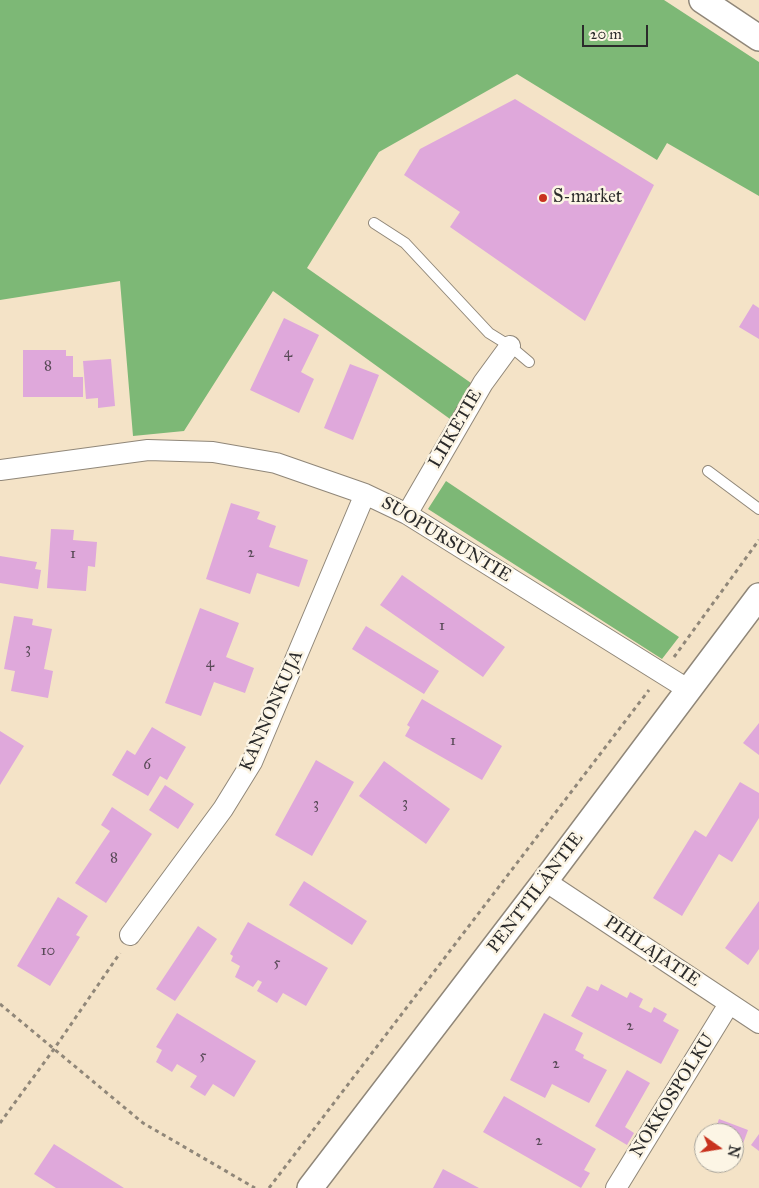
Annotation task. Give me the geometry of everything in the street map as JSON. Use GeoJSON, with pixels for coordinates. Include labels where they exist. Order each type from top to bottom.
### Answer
{"type":"FeatureCollection","features":[{"type":"Feature","properties":{"kind":"street"},"geometry":{"type":"LineString","coordinates":[[702,0],[759,38]]}},
{"type":"Feature","properties":{"kind":"street","name":"LIIKETIE"},"geometry":{"type":"LineString","coordinates":[[407,514],[482,383],[510,346]]}},
{"type":"Feature","properties":{"kind":"street","name":"SUOPURSUNTIE"},"geometry":{"type":"LineString","coordinates":[[0,470],[148,450],[213,452],[276,463],[365,494],[407,514],[689,690]]}},
{"type":"Feature","properties":{"kind":"street","name":"KANNONKUJA"},"geometry":{"type":"LineString","coordinates":[[130,935],[224,809],[252,762],[365,494]]}},
{"type":"Feature","properties":{"kind":"street","name":"PENTTILÄNTIE"},"geometry":{"type":"LineString","coordinates":[[310,1188],[546,881],[759,596]]}},
{"type":"Feature","properties":{"kind":"street","name":"PIHLAJATIE"},"geometry":{"type":"LineString","coordinates":[[546,881],[759,1023]]}},
{"type":"Feature","properties":{"kind":"street","name":"NOKKOSPOLKU"},"geometry":{"type":"LineString","coordinates":[[616,1188],[729,1004]]}},
{"type":"Feature","properties":{"kind":"lane"},"geometry":{"type":"LineString","coordinates":[[374,223],[406,243],[489,333],[510,346],[529,362]]}},
{"type":"Feature","properties":{"kind":"lane"},"geometry":{"type":"LineString","coordinates":[[708,471],[759,509]]}},
{"type":"Feature","properties":{"kind":"path"},"geometry":{"type":"LineString","coordinates":[[269,1188],[662,673],[759,540]]}},
{"type":"Feature","properties":{"kind":"path"},"geometry":{"type":"LineString","coordinates":[[0,1123],[54,1049],[112,965],[130,935]]}},
{"type":"Feature","properties":{"kind":"path"},"geometry":{"type":"LineString","coordinates":[[0,1004],[143,1123],[255,1188]]}},
{"type":"Feature","properties":{"kind":"green space"},"geometry":{"type":"Polygon","coordinates":[[[0,0],[664,0],[759,62],[759,196],[667,143],[657,160],[517,74],[379,152],[307,268],[471,383],[450,419],[273,291],[184,431],[133,436],[120,281],[0,300],[0,0]]]}},
{"type":"Feature","properties":{"kind":"green space"},"geometry":{"type":"Polygon","coordinates":[[[446,481],[679,637],[662,659],[428,509],[446,481]]]}},
{"type":"Feature","properties":{"kind":"building","name":"S-market"},"geometry":{"type":"Polygon","coordinates":[[[515,99],[654,185],[585,321],[450,227],[460,212],[404,175],[420,149],[515,99]]]}},
{"type":"Feature","properties":{"kind":"building"},"geometry":{"type":"Polygon","coordinates":[[[753,304],[759,308],[759,339],[739,327],[753,304]]]}},
{"type":"Feature","properties":{"kind":"building"},"geometry":{"type":"Polygon","coordinates":[[[284,318],[319,335],[301,372],[314,379],[299,413],[250,390],[284,318]]]}},
{"type":"Feature","properties":{"kind":"building"},"geometry":{"type":"Polygon","coordinates":[[[23,350],[66,350],[66,356],[73,356],[73,377],[83,377],[83,397],[23,397],[23,350]]]}},
{"type":"Feature","properties":{"kind":"building"},"geometry":{"type":"Polygon","coordinates":[[[111,359],[115,406],[98,408],[98,398],[86,399],[83,361],[111,359]]]}},
{"type":"Feature","properties":{"kind":"building"},"geometry":{"type":"Polygon","coordinates":[[[350,364],[379,375],[353,440],[324,428],[350,364]]]}},
{"type":"Feature","properties":{"kind":"building"},"geometry":{"type":"Polygon","coordinates":[[[231,503],[260,512],[257,519],[276,526],[269,547],[308,560],[299,587],[257,573],[250,594],[206,579],[231,503]]]}},
{"type":"Feature","properties":{"kind":"building"},"geometry":{"type":"Polygon","coordinates":[[[51,529],[74,530],[73,540],[97,542],[95,567],[88,566],[86,591],[47,588],[51,529]]]}},
{"type":"Feature","properties":{"kind":"building"},"geometry":{"type":"Polygon","coordinates":[[[0,556],[37,562],[35,569],[41,570],[38,589],[0,583],[0,556]]]}},
{"type":"Feature","properties":{"kind":"building"},"geometry":{"type":"Polygon","coordinates":[[[402,575],[505,647],[483,677],[380,605],[402,575]]]}},
{"type":"Feature","properties":{"kind":"building"},"geometry":{"type":"Polygon","coordinates":[[[200,608],[239,623],[226,657],[254,668],[245,693],[214,682],[201,716],[165,703],[200,608]]]}},
{"type":"Feature","properties":{"kind":"building"},"geometry":{"type":"Polygon","coordinates":[[[14,616],[33,619],[32,625],[52,629],[44,669],[53,671],[48,698],[11,691],[15,671],[4,669],[14,616]]]}},
{"type":"Feature","properties":{"kind":"building"},"geometry":{"type":"Polygon","coordinates":[[[366,626],[439,671],[424,694],[352,649],[366,626]]]}},
{"type":"Feature","properties":{"kind":"building"},"geometry":{"type":"Polygon","coordinates":[[[422,699],[502,746],[482,780],[405,736],[410,727],[407,725],[422,699]]]}},
{"type":"Feature","properties":{"kind":"building"},"geometry":{"type":"Polygon","coordinates":[[[759,723],[759,755],[743,743],[759,723]]]}},
{"type":"Feature","properties":{"kind":"building"},"geometry":{"type":"Polygon","coordinates":[[[152,727],[186,747],[167,780],[160,776],[148,796],[112,775],[127,750],[135,755],[152,727]]]}},
{"type":"Feature","properties":{"kind":"building"},"geometry":{"type":"Polygon","coordinates":[[[0,731],[24,746],[0,785],[0,731]]]}},
{"type":"Feature","properties":{"kind":"building"},"geometry":{"type":"Polygon","coordinates":[[[316,760],[354,782],[312,856],[275,835],[316,760]]]}},
{"type":"Feature","properties":{"kind":"building"},"geometry":{"type":"Polygon","coordinates":[[[384,761],[450,809],[426,844],[359,796],[384,761]]]}},
{"type":"Feature","properties":{"kind":"building"},"geometry":{"type":"Polygon","coordinates":[[[740,782],[759,793],[759,818],[732,862],[719,854],[682,916],[653,898],[695,830],[706,837],[740,782]]]}},
{"type":"Feature","properties":{"kind":"building"},"geometry":{"type":"Polygon","coordinates":[[[165,785],[194,804],[178,829],[149,810],[165,785]]]}},
{"type":"Feature","properties":{"kind":"building"},"geometry":{"type":"Polygon","coordinates":[[[112,807],[152,834],[106,903],[75,883],[110,831],[101,825],[112,807]]]}},
{"type":"Feature","properties":{"kind":"building"},"geometry":{"type":"Polygon","coordinates":[[[304,881],[367,921],[352,945],[289,905],[304,881]]]}},
{"type":"Feature","properties":{"kind":"building"},"geometry":{"type":"Polygon","coordinates":[[[58,897],[88,916],[76,935],[80,937],[50,986],[17,966],[58,897]]]}},
{"type":"Feature","properties":{"kind":"building"},"geometry":{"type":"Polygon","coordinates":[[[759,901],[759,949],[748,965],[725,948],[759,901]]]}},
{"type":"Feature","properties":{"kind":"building"},"geometry":{"type":"Polygon","coordinates":[[[248,922],[328,968],[306,1006],[283,993],[277,1003],[257,991],[262,982],[258,980],[253,987],[235,977],[240,966],[231,961],[233,956],[230,954],[248,922]]]}},
{"type":"Feature","properties":{"kind":"building"},"geometry":{"type":"Polygon","coordinates":[[[198,926],[217,939],[175,1001],[156,989],[198,926]]]}},
{"type":"Feature","properties":{"kind":"building"},"geometry":{"type":"Polygon","coordinates":[[[601,984],[627,998],[630,992],[643,999],[639,1007],[651,1013],[654,1007],[667,1014],[663,1021],[679,1030],[661,1064],[571,1016],[587,986],[598,991],[601,984]]]}},
{"type":"Feature","properties":{"kind":"building"},"geometry":{"type":"Polygon","coordinates":[[[177,1013],[256,1061],[234,1097],[213,1084],[205,1096],[190,1087],[197,1076],[177,1064],[172,1072],[156,1062],[162,1050],[156,1047],[177,1013]]]}},
{"type":"Feature","properties":{"kind":"building"},"geometry":{"type":"Polygon","coordinates":[[[544,1013],[583,1033],[575,1050],[584,1055],[583,1058],[607,1070],[589,1103],[552,1084],[545,1098],[510,1080],[544,1013]]]}},
{"type":"Feature","properties":{"kind":"building"},"geometry":{"type":"Polygon","coordinates":[[[627,1070],[650,1083],[625,1127],[634,1133],[627,1145],[595,1126],[627,1070]]]}},
{"type":"Feature","properties":{"kind":"building"},"geometry":{"type":"Polygon","coordinates":[[[504,1096],[596,1149],[584,1170],[590,1173],[581,1188],[483,1132],[504,1096]]]}},
{"type":"Feature","properties":{"kind":"building"},"geometry":{"type":"Polygon","coordinates":[[[719,1119],[730,1123],[718,1123],[719,1119]]]}},
{"type":"Feature","properties":{"kind":"building"},"geometry":{"type":"Polygon","coordinates":[[[744,1128],[748,1130],[744,1141],[744,1128]]]}},
{"type":"Feature","properties":{"kind":"building"},"geometry":{"type":"Polygon","coordinates":[[[759,1134],[759,1151],[751,1145],[759,1134]]]}},
{"type":"Feature","properties":{"kind":"building"},"geometry":{"type":"Polygon","coordinates":[[[54,1144],[124,1188],[56,1188],[34,1174],[54,1144]]]}},
{"type":"Feature","properties":{"kind":"building"},"geometry":{"type":"Polygon","coordinates":[[[443,1169],[479,1188],[433,1188],[443,1169]]]}},
{"type":"Feature","properties":{"kind":"place","name":"S-market"},"geometry":{"type":"Point","coordinates":[543,198]}}]}
